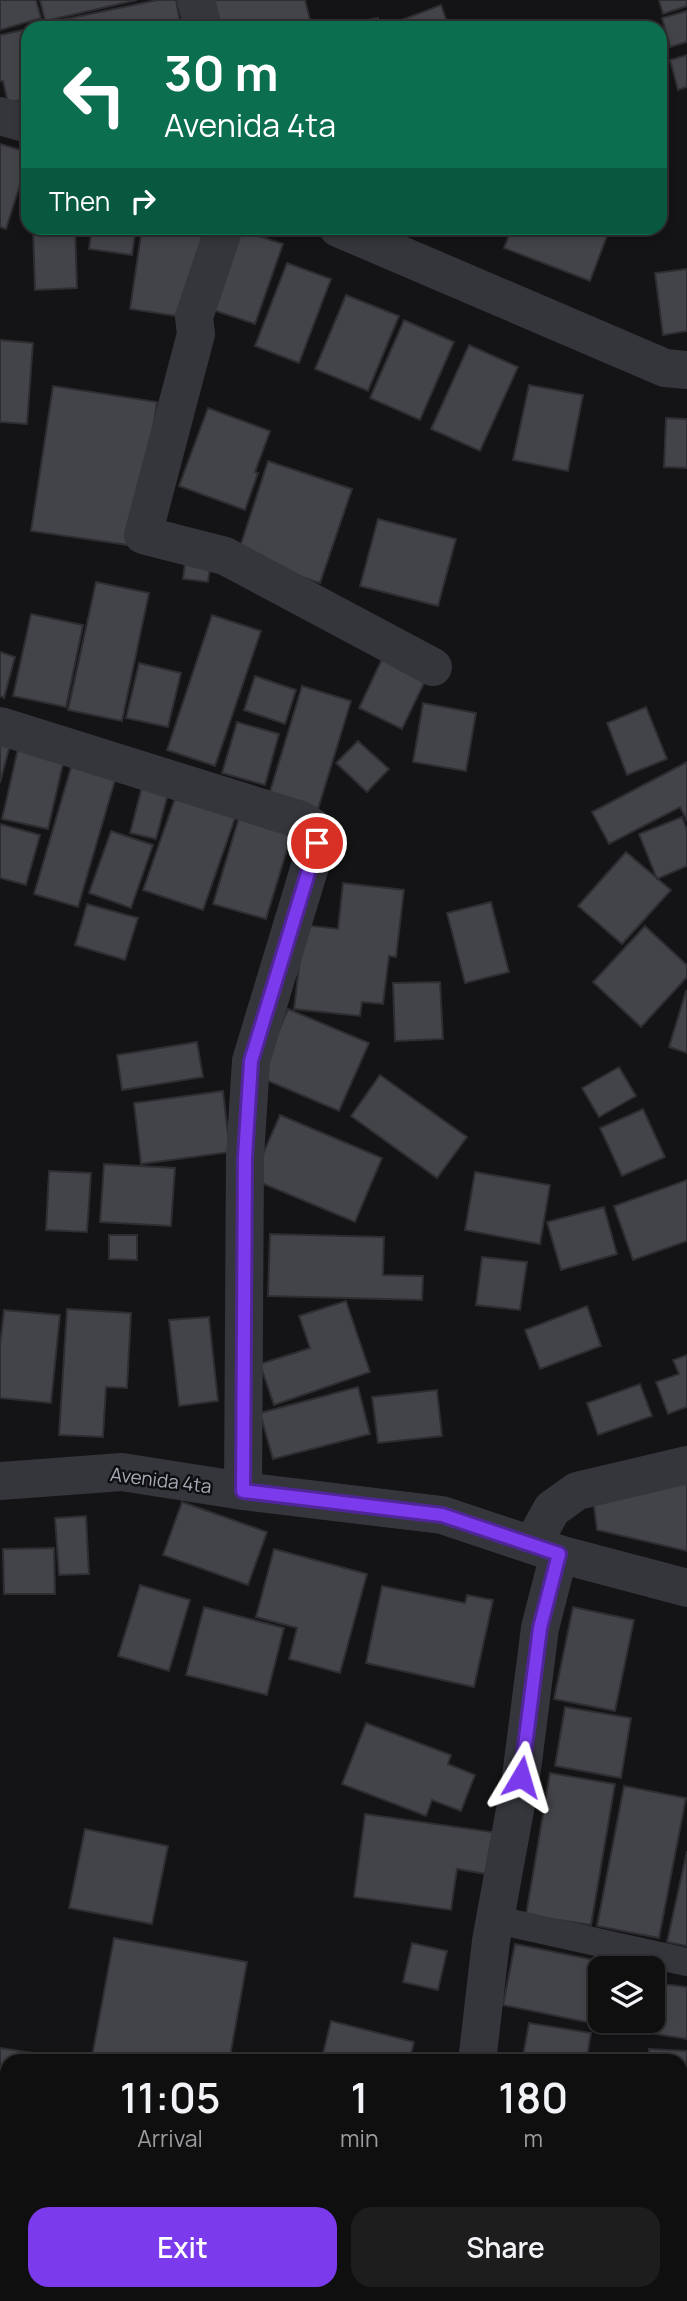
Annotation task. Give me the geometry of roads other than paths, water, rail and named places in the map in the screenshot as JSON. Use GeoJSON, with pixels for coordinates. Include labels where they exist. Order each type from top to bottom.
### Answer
{"type":"FeatureCollection","features":[{"type":"Feature","properties":{"kind":"street"},"geometry":{"type":"LineString","coordinates":[[196,0],[201,21]]}},
{"type":"Feature","properties":{"kind":"street"},"geometry":{"type":"LineString","coordinates":[[0,116],[21,122]]}},
{"type":"Feature","properties":{"kind":"street"},"geometry":{"type":"LineString","coordinates":[[222,235],[194,317],[196,334],[143,535],[225,556],[433,667]]}},
{"type":"Feature","properties":{"kind":"street"},"geometry":{"type":"LineString","coordinates":[[354,235],[665,368],[687,370]]}},
{"type":"Feature","properties":{"kind":"street"},"geometry":{"type":"LineString","coordinates":[[0,726],[301,820],[312,827],[317,843],[251,1061],[245,1157],[243,1491]]}},
{"type":"Feature","properties":{"kind":"street"},"geometry":{"type":"LineString","coordinates":[[478,2054],[491,1941],[497,1920],[521,1777],[540,1628],[545,1549],[552,1508],[577,1491],[687,1465]]}},
{"type":"Feature","properties":{"kind":"street","name":"Avenida 4ta"},"geometry":{"type":"LineString","coordinates":[[0,1481],[122,1472],[243,1491],[442,1515],[545,1549],[687,1588]]}},
{"type":"Feature","properties":{"kind":"lane"},"geometry":{"type":"LineString","coordinates":[[497,1920],[687,1962]]}}]}
